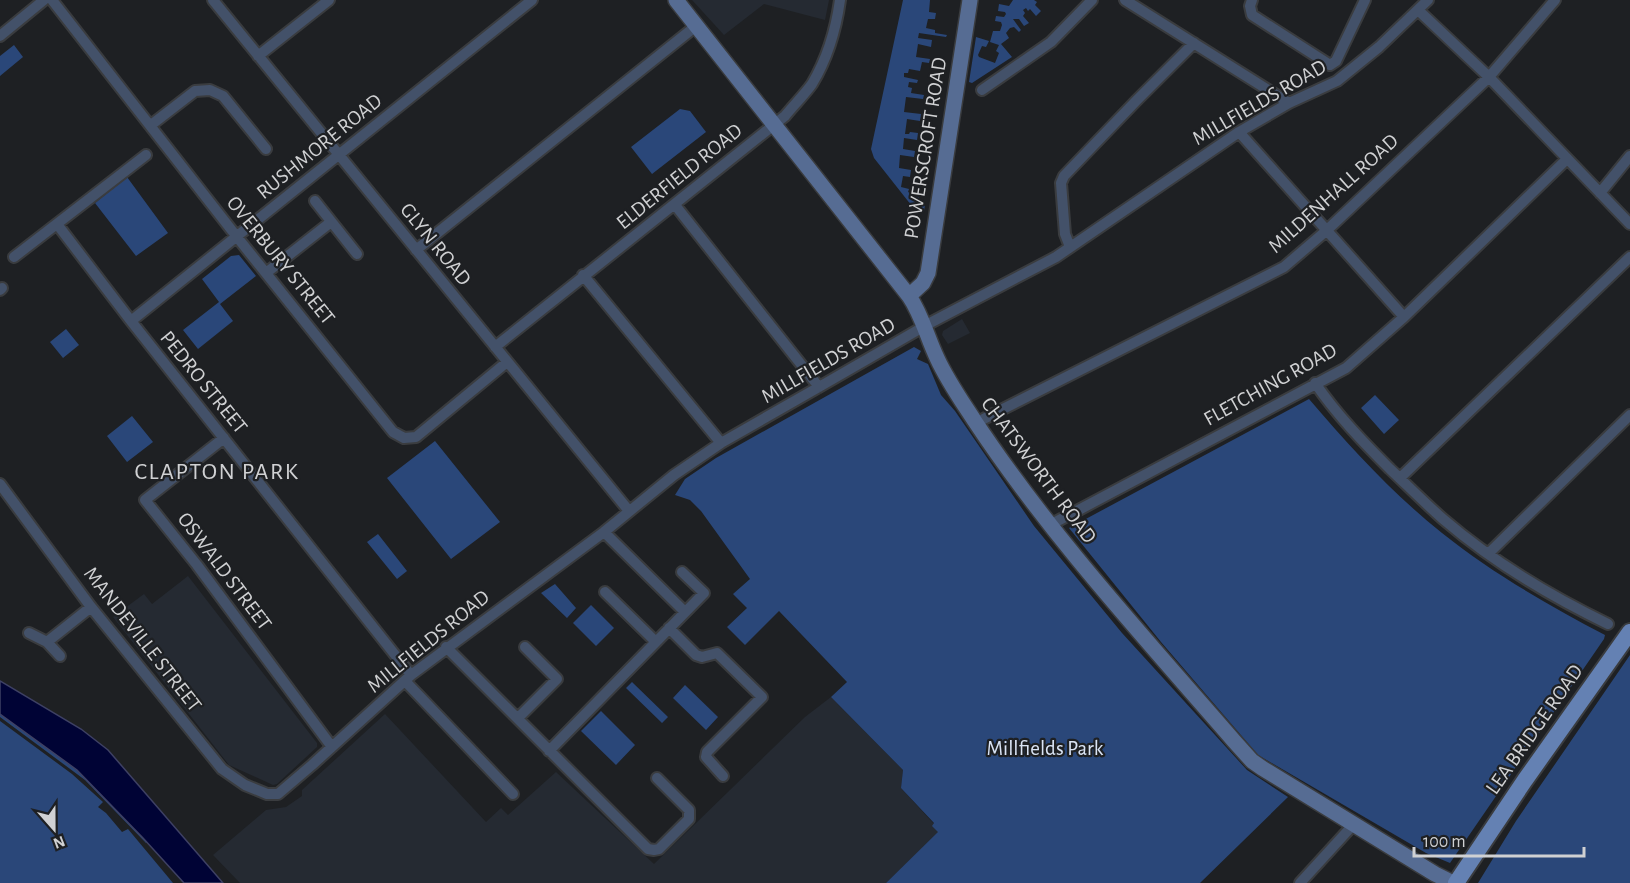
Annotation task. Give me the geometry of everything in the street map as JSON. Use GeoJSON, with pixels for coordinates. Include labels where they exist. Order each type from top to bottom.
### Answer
{"type":"FeatureCollection","features":[{"type":"Feature","properties":{"kind":"main road","name":"LEA BRIDGE ROAD"},"geometry":{"type":"LineString","coordinates":[[1454,883],[1630,632]]}},
{"type":"Feature","properties":{"kind":"street"},"geometry":{"type":"LineString","coordinates":[[0,36],[44,0]]}},
{"type":"Feature","properties":{"kind":"street","name":"OVERBURY STREET"},"geometry":{"type":"LineString","coordinates":[[52,0],[393,432],[404,438],[416,436],[507,362]]}},
{"type":"Feature","properties":{"kind":"street","name":"GLYN ROAD"},"geometry":{"type":"LineString","coordinates":[[213,0],[629,511]]}},
{"type":"Feature","properties":{"kind":"street"},"geometry":{"type":"LineString","coordinates":[[258,56],[329,0]]}},
{"type":"Feature","properties":{"kind":"street","name":"RUSHMORE ROAD"},"geometry":{"type":"LineString","coordinates":[[131,321],[532,0]]}},
{"type":"Feature","properties":{"kind":"street","name":"CHATSWORTH ROAD"},"geometry":{"type":"LineString","coordinates":[[676,0],[909,296],[925,326],[937,359],[950,384],[1050,525],[1252,761],[1353,825],[1441,878],[1454,883]]}},
{"type":"Feature","properties":{"kind":"street","name":"ELDERFIELD ROAD"},"geometry":{"type":"LineString","coordinates":[[495,347],[583,275],[675,206],[785,116],[813,82],[829,46],[840,0]]}},
{"type":"Feature","properties":{"kind":"street","name":"POWERSCROFT ROAD"},"geometry":{"type":"LineString","coordinates":[[909,296],[923,283],[928,273],[970,0]]}},
{"type":"Feature","properties":{"kind":"street"},"geometry":{"type":"LineString","coordinates":[[982,90],[1051,42],[1092,0]]}},
{"type":"Feature","properties":{"kind":"street"},"geometry":{"type":"LineString","coordinates":[[1125,0],[1289,103]]}},
{"type":"Feature","properties":{"kind":"street"},"geometry":{"type":"LineString","coordinates":[[1252,0],[1250,6],[1252,15],[1325,63],[1332,64],[1336,61],[1365,0]]}},
{"type":"Feature","properties":{"kind":"street","name":"MILLFIELDS ROAD"},"geometry":{"type":"LineString","coordinates":[[274,795],[292,783],[408,678],[446,647],[604,532],[674,475],[721,443],[925,326],[1056,256],[1239,132],[1289,103],[1339,80],[1373,52],[1428,0]]}},
{"type":"Feature","properties":{"kind":"street","name":"MILDENHALL ROAD"},"geometry":{"type":"LineString","coordinates":[[976,423],[1284,267],[1326,231],[1489,77],[1556,0]]}},
{"type":"Feature","properties":{"kind":"street"},"geometry":{"type":"LineString","coordinates":[[1418,10],[1489,77],[1630,224]]}},
{"type":"Feature","properties":{"kind":"street"},"geometry":{"type":"LineString","coordinates":[[416,250],[696,26]]}},
{"type":"Feature","properties":{"kind":"street"},"geometry":{"type":"LineString","coordinates":[[1070,247],[1065,234],[1062,183],[1064,176],[1194,43]]}},
{"type":"Feature","properties":{"kind":"street"},"geometry":{"type":"LineString","coordinates":[[151,125],[195,91],[210,90],[223,96],[266,149]]}},
{"type":"Feature","properties":{"kind":"street"},"geometry":{"type":"LineString","coordinates":[[1239,132],[1404,317]]}},
{"type":"Feature","properties":{"kind":"street"},"geometry":{"type":"LineString","coordinates":[[14,257],[146,154]]}},
{"type":"Feature","properties":{"kind":"street"},"geometry":{"type":"LineString","coordinates":[[1600,193],[1630,156]]}},
{"type":"Feature","properties":{"kind":"street","name":"FLETCHING ROAD"},"geometry":{"type":"LineString","coordinates":[[1050,525],[1346,368],[1404,317],[1567,159]]}},
{"type":"Feature","properties":{"kind":"street"},"geometry":{"type":"LineString","coordinates":[[315,201],[357,254]]}},
{"type":"Feature","properties":{"kind":"street"},"geometry":{"type":"LineString","coordinates":[[675,206],[819,387]]}},
{"type":"Feature","properties":{"kind":"street"},"geometry":{"type":"LineString","coordinates":[[266,273],[331,222]]}},
{"type":"Feature","properties":{"kind":"street","name":"PEDRO STREET"},"geometry":{"type":"LineString","coordinates":[[57,224],[408,678],[513,794]]}},
{"type":"Feature","properties":{"kind":"street"},"geometry":{"type":"LineString","coordinates":[[1400,478],[1630,257]]}},
{"type":"Feature","properties":{"kind":"street"},"geometry":{"type":"LineString","coordinates":[[583,275],[721,443]]}},
{"type":"Feature","properties":{"kind":"street"},"geometry":{"type":"LineString","coordinates":[[1315,383],[1333,409],[1444,520],[1489,553],[1564,602],[1608,624]]}},
{"type":"Feature","properties":{"kind":"street"},"geometry":{"type":"LineString","coordinates":[[1489,553],[1630,415]]}},
{"type":"Feature","properties":{"kind":"street","name":"OSWALD STREET"},"geometry":{"type":"LineString","coordinates":[[224,438],[145,500],[332,747]]}},
{"type":"Feature","properties":{"kind":"street","name":"MANDEVILLE STREET"},"geometry":{"type":"LineString","coordinates":[[0,484],[91,607],[222,769],[245,785],[274,795]]}},
{"type":"Feature","properties":{"kind":"street"},"geometry":{"type":"LineString","coordinates":[[604,532],[686,612]]}},
{"type":"Feature","properties":{"kind":"street"},"geometry":{"type":"LineString","coordinates":[[549,751],[704,593],[682,572]]}},
{"type":"Feature","properties":{"kind":"street"},"geometry":{"type":"LineString","coordinates":[[605,592],[656,642]]}},
{"type":"Feature","properties":{"kind":"street"},"geometry":{"type":"LineString","coordinates":[[47,642],[91,607]]}},
{"type":"Feature","properties":{"kind":"street"},"geometry":{"type":"LineString","coordinates":[[669,628],[696,655],[702,657],[717,653],[762,698],[707,752],[708,761],[723,776]]}},
{"type":"Feature","properties":{"kind":"street"},"geometry":{"type":"LineString","coordinates":[[29,633],[47,642],[60,656]]}},
{"type":"Feature","properties":{"kind":"street"},"geometry":{"type":"LineString","coordinates":[[446,647],[648,849],[654,850],[659,849],[689,819],[690,814],[689,810],[657,778]]}},
{"type":"Feature","properties":{"kind":"street"},"geometry":{"type":"LineString","coordinates":[[518,718],[557,679],[525,647]]}},
{"type":"Feature","properties":{"kind":"street"},"geometry":{"type":"LineString","coordinates":[[1300,883],[1353,825]]}},
{"type":"Feature","properties":{"kind":"shaded area"},"geometry":{"type":"Polygon","coordinates":[[[692,0],[829,0],[825,20],[764,4],[724,35],[692,0]]]}},
{"type":"Feature","properties":{"kind":"shaded area"},"geometry":{"type":"Polygon","coordinates":[[[962,319],[970,333],[948,344],[942,335],[943,331],[962,319]]]}},
{"type":"Feature","properties":{"kind":"shaded area"},"geometry":{"type":"Polygon","coordinates":[[[188,576],[317,743],[317,747],[277,784],[273,785],[229,765],[113,617],[144,594],[152,604],[188,576]]]}},
{"type":"Feature","properties":{"kind":"shaded area"},"geometry":{"type":"Polygon","coordinates":[[[0,681],[81,729],[108,750],[223,883],[184,883],[77,770],[0,714],[0,681]]]}},
{"type":"Feature","properties":{"kind":"shaded area"},"geometry":{"type":"Polygon","coordinates":[[[831,697],[903,770],[901,788],[939,832],[886,883],[240,883],[213,855],[266,810],[286,807],[302,796],[302,790],[385,714],[486,822],[501,808],[508,815],[556,772],[654,864],[805,717],[831,697]]]}},
{"type":"Feature","properties":{"kind":"green space"},"geometry":{"type":"Polygon","coordinates":[[[903,0],[930,0],[929,12],[936,13],[935,19],[928,19],[926,28],[935,30],[935,33],[947,35],[946,37],[919,33],[918,38],[932,40],[931,47],[918,44],[916,57],[930,59],[929,63],[922,62],[920,71],[909,69],[908,73],[904,73],[904,77],[918,80],[917,83],[909,82],[908,87],[912,88],[911,93],[924,95],[923,99],[906,97],[904,112],[921,114],[920,121],[907,119],[905,134],[918,133],[917,140],[904,138],[903,149],[915,151],[914,157],[900,155],[899,168],[911,170],[910,177],[903,176],[901,187],[909,189],[908,192],[919,197],[918,203],[925,205],[924,211],[915,210],[874,158],[871,149],[903,0]]]}},
{"type":"Feature","properties":{"kind":"green space"},"geometry":{"type":"Polygon","coordinates":[[[1013,0],[1034,0],[1037,2],[1035,5],[1041,11],[1036,16],[1030,9],[1023,10],[1025,13],[1023,16],[1029,23],[1024,26],[1019,19],[1013,19],[1021,30],[1019,32],[1014,27],[1010,28],[1006,33],[1009,38],[1001,44],[1012,57],[972,83],[969,82],[976,37],[989,41],[986,47],[982,46],[979,57],[995,63],[999,45],[990,42],[993,31],[1000,31],[1002,25],[1001,22],[995,21],[996,16],[1004,17],[1006,14],[998,11],[999,4],[1009,6],[1013,0]]]}},
{"type":"Feature","properties":{"kind":"green space"},"geometry":{"type":"Polygon","coordinates":[[[14,45],[23,57],[0,76],[0,56],[14,45]]]}},
{"type":"Feature","properties":{"kind":"green space"},"geometry":{"type":"Polygon","coordinates":[[[680,109],[690,111],[706,132],[652,174],[631,147],[680,109]]]}},
{"type":"Feature","properties":{"kind":"green space"},"geometry":{"type":"Polygon","coordinates":[[[127,177],[168,233],[136,256],[95,203],[127,177]]]}},
{"type":"Feature","properties":{"kind":"green space"},"geometry":{"type":"Polygon","coordinates":[[[239,255],[256,276],[220,304],[233,321],[198,349],[183,330],[219,302],[202,279],[231,256],[239,255]]]}},
{"type":"Feature","properties":{"kind":"green space"},"geometry":{"type":"Polygon","coordinates":[[[66,329],[79,345],[63,358],[50,342],[66,329]]]}},
{"type":"Feature","properties":{"kind":"green space","name":"Millfields Park"},"geometry":{"type":"Polygon","coordinates":[[[914,347],[921,351],[917,359],[928,364],[941,395],[955,411],[1034,526],[1122,633],[1247,770],[1288,797],[1200,883],[886,883],[938,832],[932,826],[934,823],[901,788],[903,770],[831,697],[847,682],[779,611],[745,645],[727,627],[747,608],[733,594],[750,579],[701,511],[690,500],[675,495],[685,479],[716,458],[914,347]]]}},
{"type":"Feature","properties":{"kind":"green space"},"geometry":{"type":"Polygon","coordinates":[[[1375,395],[1399,420],[1384,434],[1361,408],[1375,395]]]}},
{"type":"Feature","properties":{"kind":"green space"},"geometry":{"type":"Polygon","coordinates":[[[1309,399],[1372,469],[1442,533],[1521,588],[1605,635],[1450,863],[1426,853],[1258,755],[1161,642],[1069,528],[1309,399]]]}},
{"type":"Feature","properties":{"kind":"green space"},"geometry":{"type":"Polygon","coordinates":[[[132,416],[153,442],[127,462],[107,436],[132,416]]]}},
{"type":"Feature","properties":{"kind":"green space"},"geometry":{"type":"Polygon","coordinates":[[[435,441],[500,522],[451,559],[387,478],[435,441]]]}},
{"type":"Feature","properties":{"kind":"green space"},"geometry":{"type":"Polygon","coordinates":[[[378,534],[407,571],[397,579],[367,542],[378,534]]]}},
{"type":"Feature","properties":{"kind":"green space"},"geometry":{"type":"Polygon","coordinates":[[[555,584],[576,608],[567,618],[541,593],[555,584]]]}},
{"type":"Feature","properties":{"kind":"green space"},"geometry":{"type":"Polygon","coordinates":[[[591,605],[614,628],[596,646],[573,623],[591,605]]]}},
{"type":"Feature","properties":{"kind":"green space"},"geometry":{"type":"Polygon","coordinates":[[[1630,655],[1630,883],[1478,883],[1516,821],[1630,655]]]}},
{"type":"Feature","properties":{"kind":"green space"},"geometry":{"type":"Polygon","coordinates":[[[632,682],[668,717],[662,723],[626,688],[632,682]]]}},
{"type":"Feature","properties":{"kind":"green space"},"geometry":{"type":"Polygon","coordinates":[[[685,685],[718,717],[706,730],[673,698],[685,685]]]}},
{"type":"Feature","properties":{"kind":"green space"},"geometry":{"type":"Polygon","coordinates":[[[601,711],[635,745],[616,765],[581,731],[601,711]]]}},
{"type":"Feature","properties":{"kind":"green space"},"geometry":{"type":"Polygon","coordinates":[[[0,714],[77,770],[147,842],[85,780],[0,717],[0,714]]]}},
{"type":"Feature","properties":{"kind":"green space"},"geometry":{"type":"Polygon","coordinates":[[[0,721],[72,774],[103,802],[98,807],[122,832],[128,829],[173,883],[0,883],[0,721]]]}},
{"type":"Feature","properties":{"kind":"district","name":"CLAPTON PARK"},"geometry":{"type":"Point","coordinates":[217,471]}}]}
